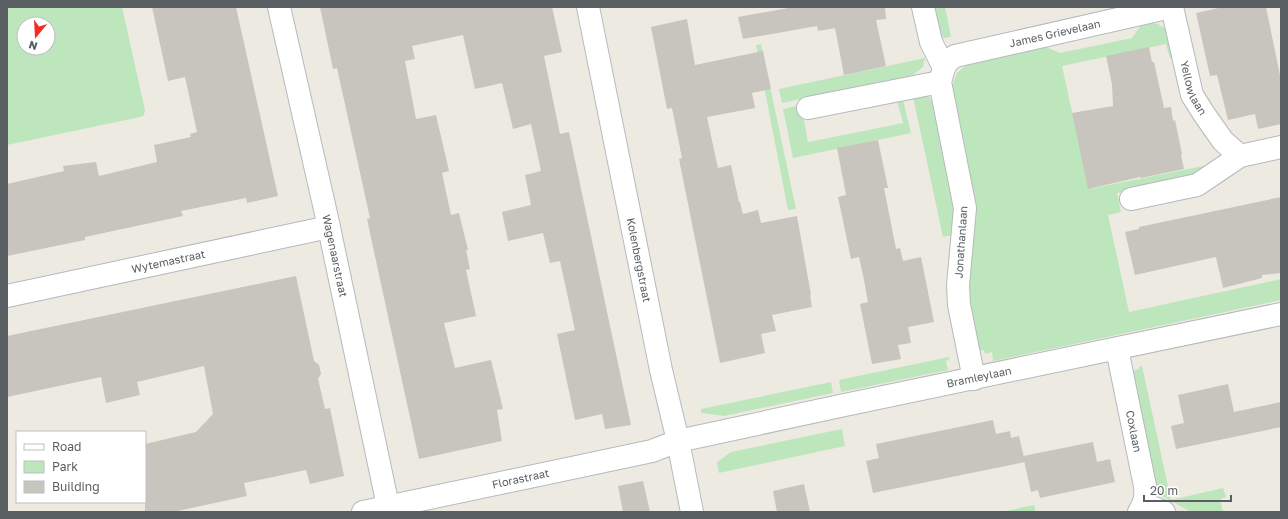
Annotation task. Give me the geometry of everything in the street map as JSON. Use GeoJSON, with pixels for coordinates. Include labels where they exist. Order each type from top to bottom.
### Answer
{"type":"FeatureCollection","features":[{"type":"Feature","properties":{"kind":"street","name":"Wagenaarstraat"},"geometry":{"type":"LineString","coordinates":[[279,7],[329,227],[388,506]]}},
{"type":"Feature","properties":{"kind":"street","name":"Kolenbergstraat"},"geometry":{"type":"LineString","coordinates":[[588,7],[661,370],[678,441],[692,512]]}},
{"type":"Feature","properties":{"kind":"street","name":"Jonathanlaan"},"geometry":{"type":"LineString","coordinates":[[923,7],[931,42],[942,75],[965,208],[958,284],[959,305],[974,379]]}},
{"type":"Feature","properties":{"kind":"street","name":"James Grievelaan"},"geometry":{"type":"LineString","coordinates":[[942,75],[948,60],[955,56],[1171,7]]}},
{"type":"Feature","properties":{"kind":"street","name":"Yellowlaan"},"geometry":{"type":"LineString","coordinates":[[1171,7],[1192,95],[1223,141],[1240,156]]}},
{"type":"Feature","properties":{"kind":"street"},"geometry":{"type":"LineString","coordinates":[[808,108],[942,75]]}},
{"type":"Feature","properties":{"kind":"street"},"geometry":{"type":"LineString","coordinates":[[1131,199],[1197,185],[1240,156],[1281,147]]}},
{"type":"Feature","properties":{"kind":"street","name":"Wytemastraat"},"geometry":{"type":"LineString","coordinates":[[7,296],[329,227]]}},
{"type":"Feature","properties":{"kind":"street","name":"Bramleylaan"},"geometry":{"type":"LineString","coordinates":[[678,441],[1281,314]]}},
{"type":"Feature","properties":{"kind":"street","name":"Coxlaan"},"geometry":{"type":"LineString","coordinates":[[1117,349],[1145,486],[1146,494],[1141,508]]}},
{"type":"Feature","properties":{"kind":"street","name":"Florastraat"},"geometry":{"type":"LineString","coordinates":[[363,512],[652,450],[678,441]]}},
{"type":"Feature","properties":{"kind":"street"},"geometry":{"type":"LineString","coordinates":[[1141,508],[1164,512]]}},
{"type":"Feature","properties":{"kind":"green space"},"geometry":{"type":"Polygon","coordinates":[[[7,7],[122,7],[145,110],[144,115],[7,145],[7,7]]]}},
{"type":"Feature","properties":{"kind":"green space"},"geometry":{"type":"Polygon","coordinates":[[[933,7],[945,7],[951,37],[944,38],[939,33],[933,7]]]}},
{"type":"Feature","properties":{"kind":"green space"},"geometry":{"type":"Polygon","coordinates":[[[1149,23],[1158,24],[1168,31],[1174,57],[1170,58],[1166,44],[1062,66],[1089,189],[1208,165],[1195,176],[1117,193],[1121,212],[1108,215],[1129,312],[1281,279],[1281,300],[993,361],[992,352],[985,354],[984,350],[978,351],[969,294],[976,211],[951,89],[957,73],[968,64],[1042,47],[1046,47],[1060,53],[1132,38],[1141,25],[1149,23]]]}},
{"type":"Feature","properties":{"kind":"green space"},"geometry":{"type":"Polygon","coordinates":[[[761,44],[796,209],[788,210],[756,45],[761,44]]]}},
{"type":"Feature","properties":{"kind":"green space"},"geometry":{"type":"Polygon","coordinates":[[[925,58],[923,67],[913,75],[782,103],[779,89],[925,58]]]}},
{"type":"Feature","properties":{"kind":"green space"},"geometry":{"type":"Polygon","coordinates":[[[927,94],[932,102],[955,205],[954,235],[943,237],[913,97],[927,94]]]}},
{"type":"Feature","properties":{"kind":"green space"},"geometry":{"type":"Polygon","coordinates":[[[902,96],[911,133],[793,158],[783,109],[801,105],[808,142],[903,123],[896,97],[902,96]]]}},
{"type":"Feature","properties":{"kind":"green space"},"geometry":{"type":"Polygon","coordinates":[[[949,357],[949,360],[946,361],[948,370],[841,392],[839,380],[949,357]]]}},
{"type":"Feature","properties":{"kind":"green space"},"geometry":{"type":"Polygon","coordinates":[[[1142,366],[1171,500],[1223,488],[1226,497],[1220,499],[1223,512],[1191,512],[1162,496],[1158,491],[1131,371],[1139,369],[1139,367],[1142,366]]]}},
{"type":"Feature","properties":{"kind":"green space"},"geometry":{"type":"Polygon","coordinates":[[[831,382],[833,393],[724,416],[701,413],[701,409],[831,382]]]}},
{"type":"Feature","properties":{"kind":"green space"},"geometry":{"type":"Polygon","coordinates":[[[842,429],[845,446],[719,473],[717,462],[731,452],[842,429]]]}},
{"type":"Feature","properties":{"kind":"green space"},"geometry":{"type":"Polygon","coordinates":[[[1034,505],[1036,512],[1001,512],[1034,505]]]}},
{"type":"Feature","properties":{"kind":"building"},"geometry":{"type":"Polygon","coordinates":[[[152,7],[236,7],[278,196],[247,203],[246,198],[181,211],[183,216],[85,237],[85,240],[7,256],[7,184],[64,171],[63,166],[96,162],[99,176],[157,162],[154,145],[191,137],[190,134],[197,132],[185,77],[168,81],[152,7]]]}},
{"type":"Feature","properties":{"kind":"building"},"geometry":{"type":"Polygon","coordinates":[[[320,7],[552,7],[562,52],[544,56],[560,134],[569,132],[631,425],[605,429],[602,414],[575,420],[557,334],[575,330],[560,261],[550,263],[543,233],[508,241],[502,212],[531,205],[525,175],[541,171],[531,124],[513,129],[502,83],[475,89],[463,35],[412,46],[415,59],[405,61],[416,119],[436,115],[449,171],[442,173],[451,215],[459,213],[468,250],[466,250],[470,269],[466,270],[476,316],[444,323],[455,368],[491,360],[503,409],[497,410],[502,441],[419,459],[367,219],[370,218],[337,68],[333,69],[320,7]]]}},
{"type":"Feature","properties":{"kind":"building"},"geometry":{"type":"Polygon","coordinates":[[[794,7],[885,7],[886,19],[876,20],[886,66],[844,75],[835,28],[818,31],[817,26],[743,39],[738,17],[794,7]]]}},
{"type":"Feature","properties":{"kind":"building"},"geometry":{"type":"Polygon","coordinates":[[[1223,7],[1266,7],[1281,80],[1281,124],[1258,129],[1255,114],[1228,120],[1217,75],[1210,76],[1196,13],[1223,7]]]}},
{"type":"Feature","properties":{"kind":"building"},"geometry":{"type":"Polygon","coordinates":[[[687,19],[695,65],[763,51],[771,89],[752,93],[755,108],[707,117],[718,168],[731,165],[743,214],[758,210],[761,223],[797,216],[811,295],[812,307],[772,315],[776,331],[761,334],[765,353],[720,363],[679,159],[682,158],[672,108],[667,109],[651,27],[687,19]]]}},
{"type":"Feature","properties":{"kind":"building"},"geometry":{"type":"Polygon","coordinates":[[[1149,47],[1152,62],[1154,62],[1164,108],[1171,107],[1173,121],[1175,120],[1184,169],[1088,189],[1072,113],[1113,106],[1112,84],[1106,56],[1149,47]]]}},
{"type":"Feature","properties":{"kind":"building"},"geometry":{"type":"Polygon","coordinates":[[[878,140],[888,188],[884,188],[896,249],[900,248],[903,261],[921,257],[934,322],[908,327],[911,343],[898,345],[901,359],[872,364],[860,304],[868,302],[864,280],[859,257],[851,259],[838,197],[846,195],[837,148],[878,140]]]}},
{"type":"Feature","properties":{"kind":"building"},"geometry":{"type":"Polygon","coordinates":[[[1281,197],[1281,273],[1262,275],[1262,278],[1223,288],[1216,257],[1135,275],[1125,232],[1139,229],[1139,227],[1281,197]]]}},
{"type":"Feature","properties":{"kind":"building"},"geometry":{"type":"Polygon","coordinates":[[[296,276],[314,361],[319,365],[321,374],[318,379],[325,409],[330,408],[344,476],[310,484],[306,470],[244,483],[247,496],[173,512],[145,512],[146,444],[196,432],[213,414],[204,366],[137,382],[140,395],[106,403],[101,377],[7,397],[7,336],[296,276]]]}},
{"type":"Feature","properties":{"kind":"building"},"geometry":{"type":"Polygon","coordinates":[[[1228,384],[1234,412],[1281,402],[1281,427],[1176,449],[1171,426],[1184,423],[1178,395],[1228,384]]]}},
{"type":"Feature","properties":{"kind":"building"},"geometry":{"type":"Polygon","coordinates":[[[993,420],[996,434],[1010,431],[1011,438],[1019,436],[1025,462],[873,493],[866,461],[879,458],[876,444],[993,420]]]}},
{"type":"Feature","properties":{"kind":"building"},"geometry":{"type":"Polygon","coordinates":[[[1093,442],[1097,462],[1110,459],[1115,482],[1040,498],[1038,490],[1031,492],[1023,456],[1093,442]]]}},
{"type":"Feature","properties":{"kind":"building"},"geometry":{"type":"Polygon","coordinates":[[[643,481],[650,512],[623,512],[618,486],[643,481]]]}},
{"type":"Feature","properties":{"kind":"building"},"geometry":{"type":"Polygon","coordinates":[[[804,484],[810,512],[777,512],[773,491],[804,484]]]}}]}
